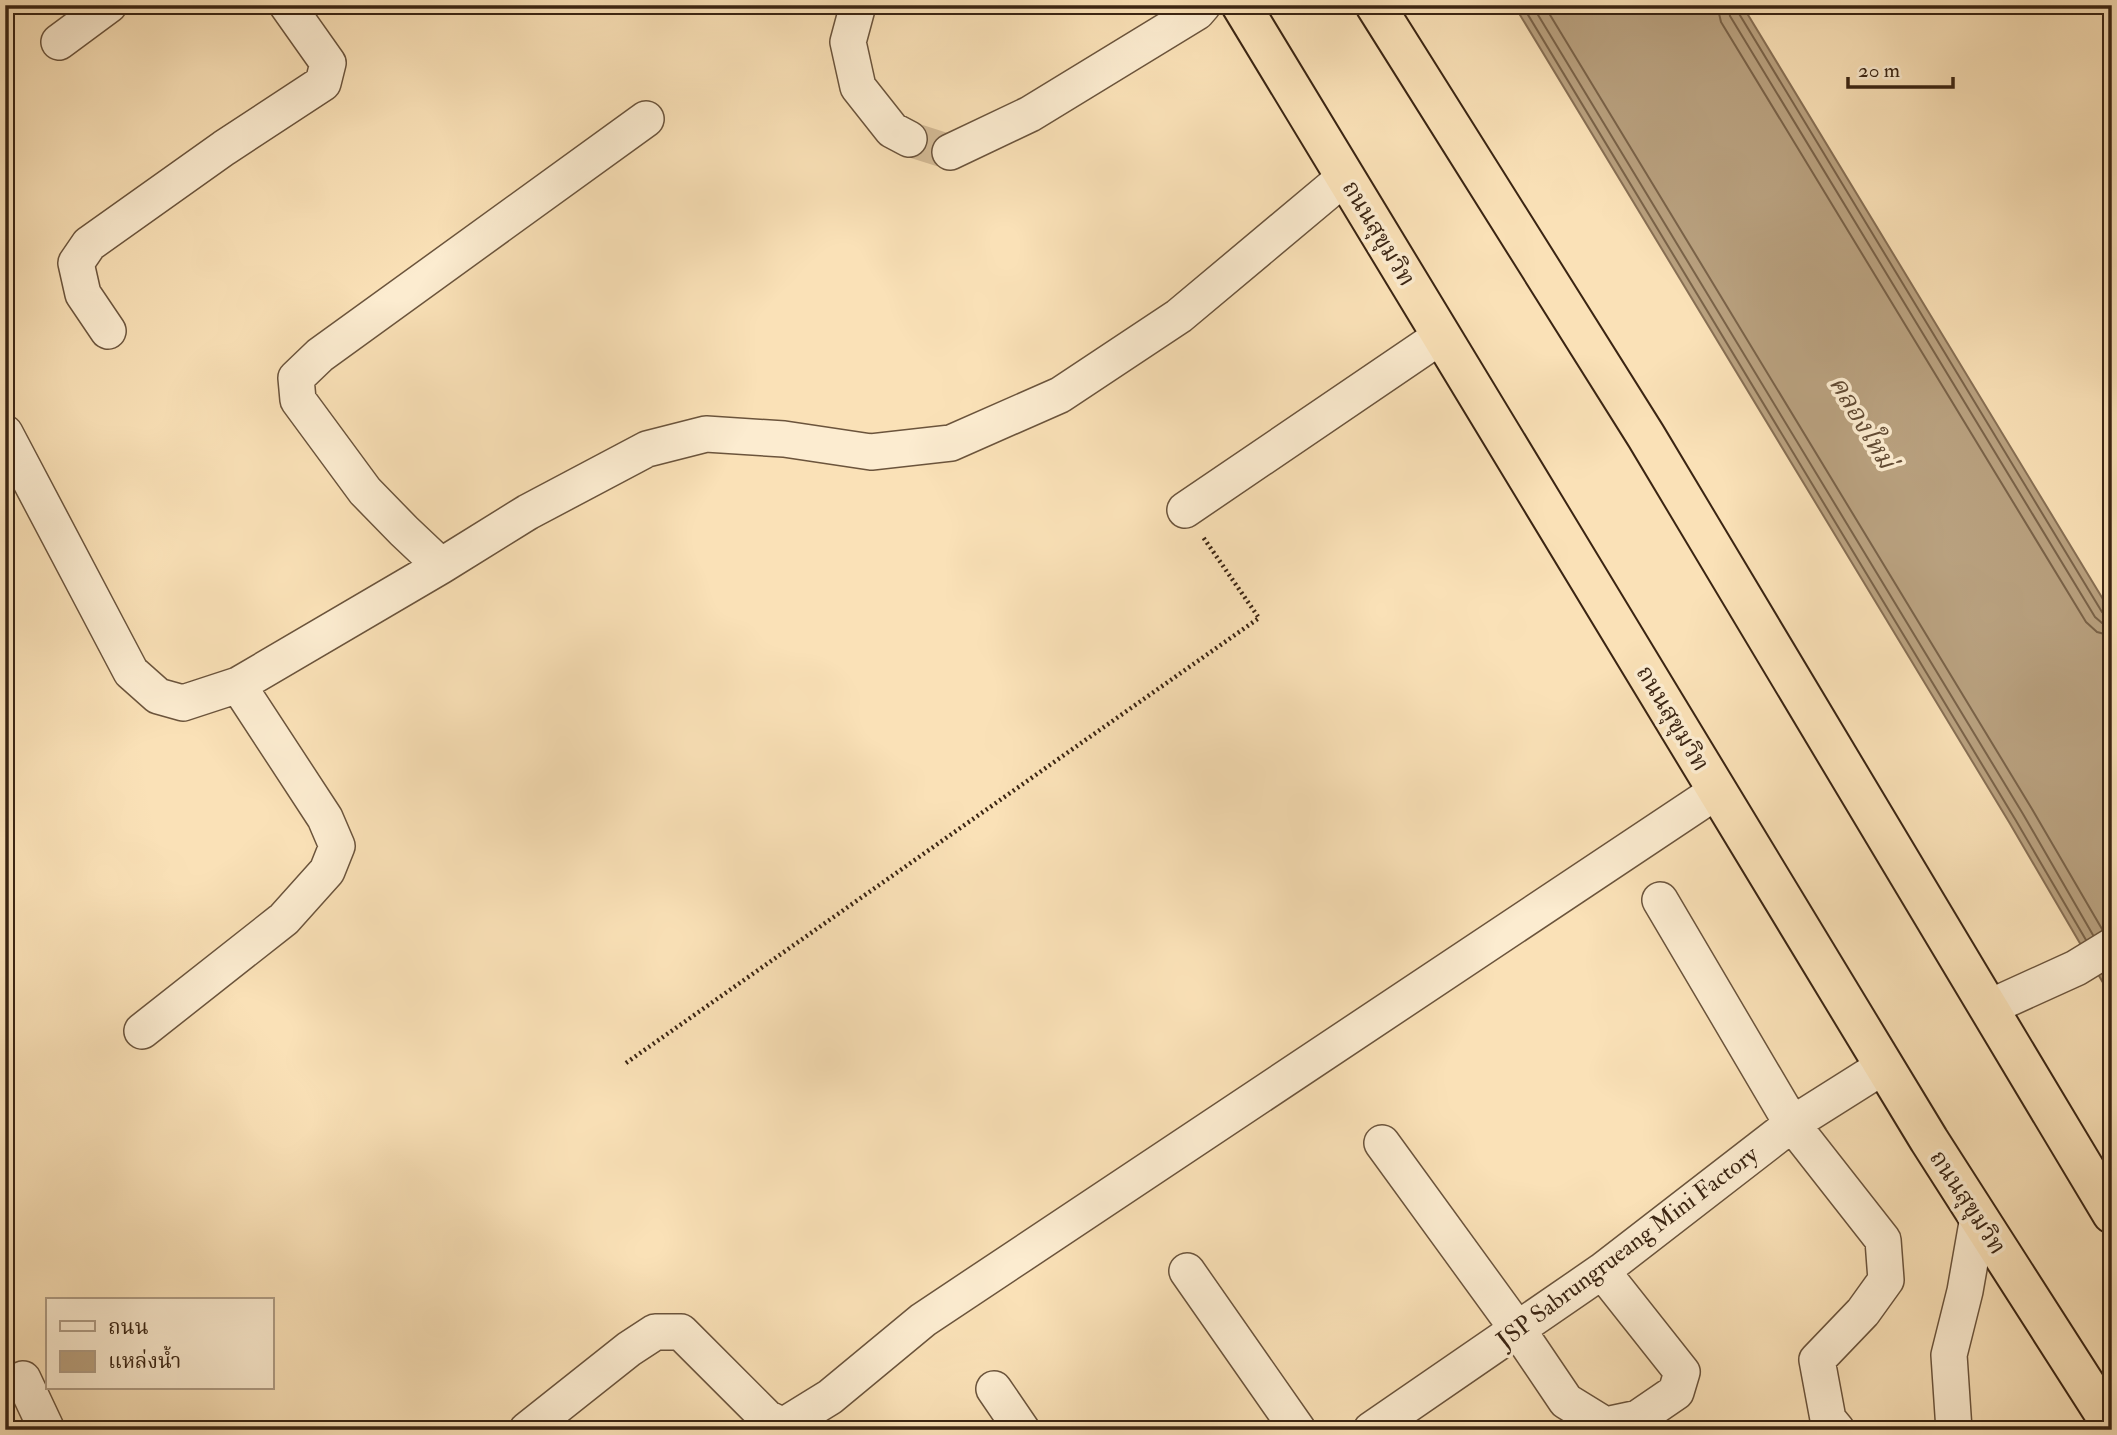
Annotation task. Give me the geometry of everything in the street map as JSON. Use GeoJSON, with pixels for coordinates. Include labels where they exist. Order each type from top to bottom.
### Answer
{"type":"FeatureCollection","features":[{"type":"Feature","properties":{"kind":"highway","name":"ถนนสุขุมวิท"},"geometry":{"type":"LineString","coordinates":[[1241,5],[1884,1066],[2112,1426]]}},
{"type":"Feature","properties":{"kind":"highway"},"geometry":{"type":"LineString","coordinates":[[1375,5],[1646,436],[2112,1214]]}},
{"type":"Feature","properties":{"kind":"lane"},"geometry":{"type":"LineString","coordinates":[[59,43],[108,5]]}},
{"type":"Feature","properties":{"kind":"lane"},"geometry":{"type":"LineString","coordinates":[[107,331],[83,294],[76,263],[89,244],[323,83],[328,63],[286,5]]}},
{"type":"Feature","properties":{"kind":"lane"},"geometry":{"type":"LineString","coordinates":[[858,5],[848,42],[858,87],[892,130],[909,139]]}},
{"type":"Feature","properties":{"kind":"lane"},"geometry":{"type":"LineString","coordinates":[[950,152],[1030,114],[1197,12],[1203,5]]}},
{"type":"Feature","properties":{"kind":"lane"},"geometry":{"type":"LineString","coordinates":[[441,566],[365,491],[298,400],[296,378],[320,355],[646,119]]}},
{"type":"Feature","properties":{"kind":"lane"},"geometry":{"type":"LineString","coordinates":[[5,433],[131,672],[158,696],[183,703],[238,685],[528,512],[647,449],[706,434],[784,439],[871,452],[951,443],[1060,395],[1179,316],[1345,177]]}},
{"type":"Feature","properties":{"kind":"lane"},"geometry":{"type":"LineString","coordinates":[[1185,510],[1441,336]]}},
{"type":"Feature","properties":{"kind":"lane"},"geometry":{"type":"LineString","coordinates":[[142,1031],[284,919],[327,871],[337,846],[325,818],[238,685]]}},
{"type":"Feature","properties":{"kind":"lane"},"geometry":{"type":"LineString","coordinates":[[527,1430],[629,1349],[655,1332],[681,1332],[767,1418],[781,1428],[830,1397],[923,1320],[1717,791]]}},
{"type":"Feature","properties":{"kind":"lane"},"geometry":{"type":"LineString","coordinates":[[1660,900],[1791,1125],[1883,1240],[1885,1280],[1863,1312],[1817,1360],[1828,1419],[1837,1430]]}},
{"type":"Feature","properties":{"kind":"lane"},"geometry":{"type":"LineString","coordinates":[[1988,1008],[2076,968],[2112,946]]}},
{"type":"Feature","properties":{"kind":"lane","name":"JSP Sabrungrueang Mini Factory"},"geometry":{"type":"LineString","coordinates":[[1371,1430],[1602,1271],[1791,1125],[1884,1066]]}},
{"type":"Feature","properties":{"kind":"lane"},"geometry":{"type":"LineString","coordinates":[[1382,1143],[1518,1330],[1566,1401],[1605,1425],[1638,1418],[1676,1392],[1682,1372],[1602,1271]]}},
{"type":"Feature","properties":{"kind":"lane"},"geometry":{"type":"LineString","coordinates":[[1950,1429],[1949,1355],[1965,1291],[1978,1217]]}},
{"type":"Feature","properties":{"kind":"lane"},"geometry":{"type":"LineString","coordinates":[[1188,1271],[1298,1430]]}},
{"type":"Feature","properties":{"kind":"lane"},"geometry":{"type":"LineString","coordinates":[[23,1379],[47,1430]]}},
{"type":"Feature","properties":{"kind":"lane"},"geometry":{"type":"LineString","coordinates":[[994,1389],[1022,1430]]}},
{"type":"Feature","properties":{"kind":"path"},"geometry":{"type":"LineString","coordinates":[[626,1063],[1259,618],[1185,510]]}},
{"type":"Feature","properties":{"kind":"water","name":"คลองใหม่"},"geometry":{"type":"Polygon","coordinates":[[[1514,5],[1742,5],[2112,614],[2112,998],[2009,822],[1514,5]]]}},
{"type":"Feature","properties":{"kind":"tunnel"},"geometry":{"type":"LineString","coordinates":[[909,139],[950,152]]}}]}
